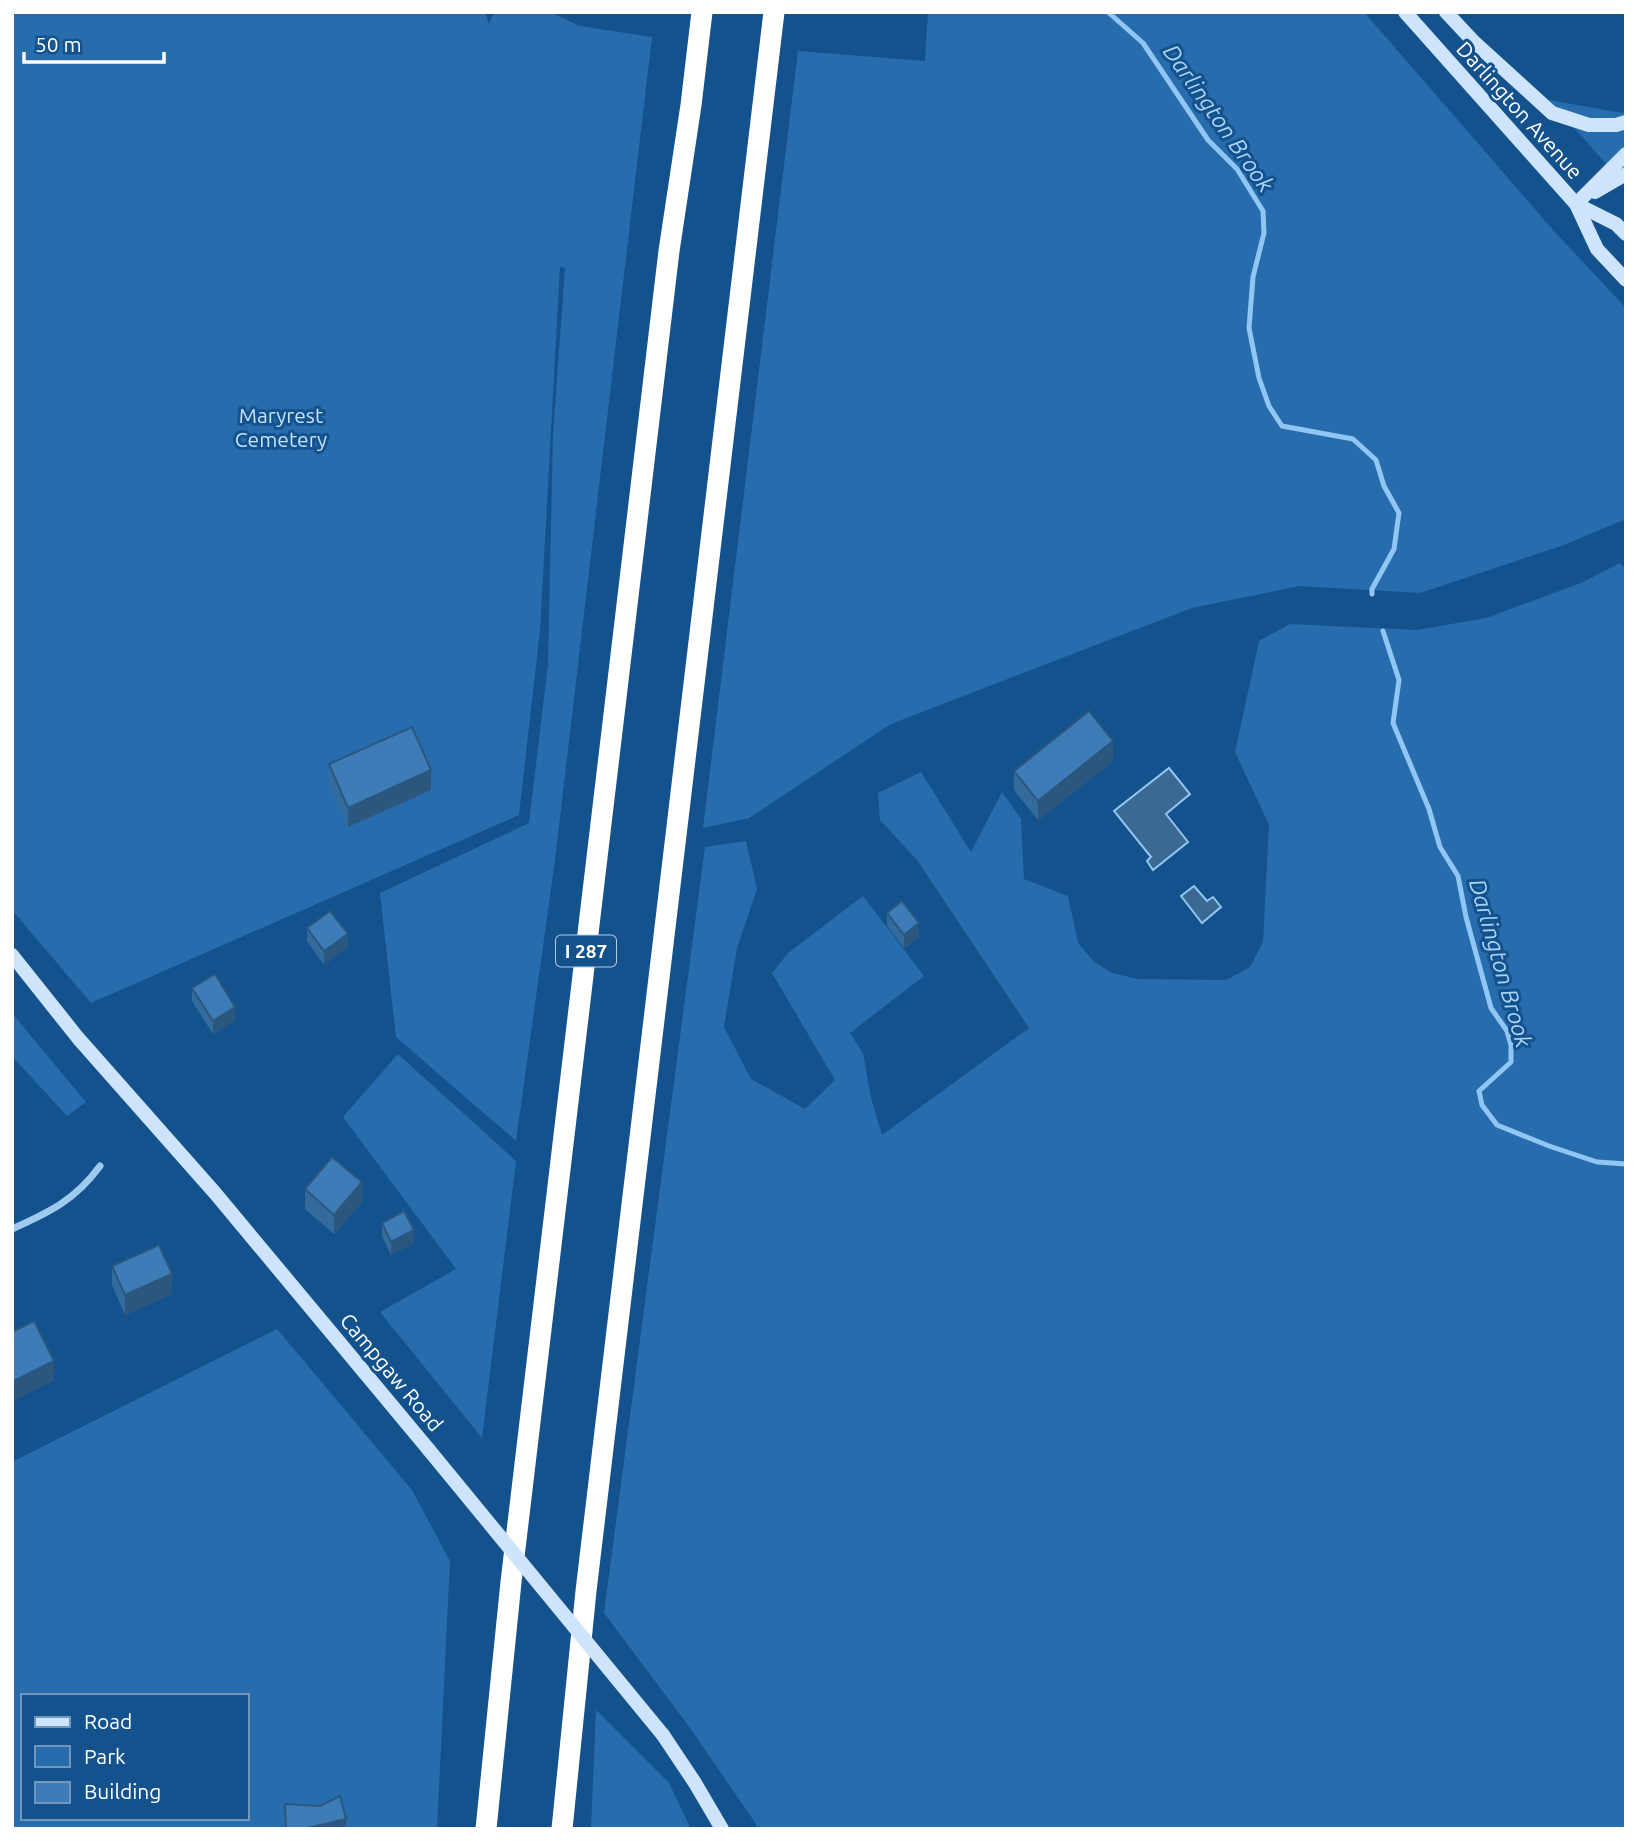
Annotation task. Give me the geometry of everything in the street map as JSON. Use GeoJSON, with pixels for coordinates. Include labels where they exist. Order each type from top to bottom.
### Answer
{"type":"FeatureCollection","features":[{"type":"Feature","properties":{"kind":"highway","name":"I 287"},"geometry":{"type":"LineString","coordinates":[[486,1829],[513,1570],[659,333],[702,12]]}},
{"type":"Feature","properties":{"kind":"highway"},"geometry":{"type":"LineString","coordinates":[[562,1829],[586,1591],[774,12]]}},
{"type":"Feature","properties":{"kind":"main road","name":"Darlington Avenue"},"geometry":{"type":"LineString","coordinates":[[1405,12],[1576,204],[1597,249],[1626,280]]}},
{"type":"Feature","properties":{"kind":"main road"},"geometry":{"type":"LineString","coordinates":[[1446,12],[1474,42],[1552,113],[1589,125],[1616,125],[1626,122]]}},
{"type":"Feature","properties":{"kind":"main road"},"geometry":{"type":"LineString","coordinates":[[1576,204],[1626,154]]}},
{"type":"Feature","properties":{"kind":"main road"},"geometry":{"type":"LineString","coordinates":[[1576,204],[1626,174]]}},
{"type":"Feature","properties":{"kind":"main road","name":"Darlington Avenue"},"geometry":{"type":"LineString","coordinates":[[1576,204],[1616,224],[1626,234]]}},
{"type":"Feature","properties":{"kind":"main road","name":"Campgaw Road"},"geometry":{"type":"LineString","coordinates":[[12,955],[78,1038],[215,1193],[663,1735],[722,1829]]}},
{"type":"Feature","properties":{"kind":"street"},"geometry":{"type":"LineString","coordinates":[[12,1228],[52,1211],[72,1198],[100,1166]]}},
{"type":"Feature","properties":{"kind":"green space","name":"Maryrest Cemetery"},"geometry":{"type":"Polygon","coordinates":[[[12,12],[485,12],[489,24],[494,12],[550,12],[580,26],[652,37],[555,860],[516,1141],[396,1037],[380,893],[529,823],[548,664],[553,434],[565,268],[560,267],[540,630],[519,815],[91,1003],[12,910],[12,12]]]}},
{"type":"Feature","properties":{"kind":"green space"},"geometry":{"type":"Polygon","coordinates":[[[928,12],[1364,12],[1553,230],[1626,308],[1626,519],[1564,545],[1420,593],[1300,586],[1192,608],[891,724],[749,818],[703,828],[798,51],[925,61],[928,12]]]}},
{"type":"Feature","properties":{"kind":"green space"},"geometry":{"type":"Polygon","coordinates":[[[1549,100],[1623,113],[1626,111],[1626,186],[1549,100]]]}},
{"type":"Feature","properties":{"kind":"green space"},"geometry":{"type":"Polygon","coordinates":[[[1620,563],[1626,570],[1626,1829],[758,1829],[690,1728],[604,1613],[705,847],[746,841],[757,889],[737,948],[724,1027],[751,1079],[805,1109],[835,1080],[772,973],[788,953],[863,896],[924,976],[850,1033],[863,1053],[871,1098],[882,1135],[1029,1028],[917,860],[880,820],[878,793],[921,772],[971,852],[1002,792],[1021,819],[1024,879],[1068,896],[1078,943],[1094,962],[1112,973],[1138,979],[1226,980],[1250,967],[1263,942],[1269,825],[1235,752],[1259,641],[1290,624],[1417,630],[1486,618],[1581,583],[1620,563]]]}},
{"type":"Feature","properties":{"kind":"green space"},"geometry":{"type":"Polygon","coordinates":[[[12,1013],[86,1102],[67,1116],[12,1056],[12,1013]]]}},
{"type":"Feature","properties":{"kind":"green space"},"geometry":{"type":"Polygon","coordinates":[[[398,1054],[516,1161],[482,1438],[380,1312],[456,1269],[343,1117],[398,1054]]]}},
{"type":"Feature","properties":{"kind":"green space"},"geometry":{"type":"Polygon","coordinates":[[[277,1329],[412,1490],[450,1561],[437,1829],[12,1829],[12,1462],[277,1329]]]}},
{"type":"Feature","properties":{"kind":"green space"},"geometry":{"type":"Polygon","coordinates":[[[596,1710],[669,1783],[691,1829],[591,1829],[596,1710]]]}},
{"type":"Feature","properties":{"kind":"shaded area"},"geometry":{"type":"Polygon","coordinates":[[[1169,768],[1190,794],[1166,814],[1188,842],[1153,870],[1147,861],[1151,857],[1114,811],[1169,768]]]}},
{"type":"Feature","properties":{"kind":"shaded area"},"geometry":{"type":"Polygon","coordinates":[[[1194,886],[1207,901],[1213,897],[1221,907],[1202,923],[1181,896],[1194,886]]]}},
{"type":"Feature","properties":{"kind":"building"},"geometry":{"type":"Polygon","coordinates":[[[1089,711],[1113,741],[1038,801],[1014,771],[1089,711]]]}},
{"type":"Feature","properties":{"kind":"building"},"geometry":{"type":"Polygon","coordinates":[[[412,727],[431,770],[348,808],[329,764],[412,727]]]}},
{"type":"Feature","properties":{"kind":"building"},"geometry":{"type":"Polygon","coordinates":[[[902,901],[919,923],[904,935],[887,913],[902,901]]]}},
{"type":"Feature","properties":{"kind":"building"},"geometry":{"type":"Polygon","coordinates":[[[330,911],[348,934],[324,951],[307,928],[330,911]]]}},
{"type":"Feature","properties":{"kind":"building"},"geometry":{"type":"Polygon","coordinates":[[[215,974],[235,1007],[213,1021],[192,988],[215,974]]]}},
{"type":"Feature","properties":{"kind":"building"},"geometry":{"type":"Polygon","coordinates":[[[332,1157],[362,1182],[334,1215],[305,1189],[332,1157]]]}},
{"type":"Feature","properties":{"kind":"building"},"geometry":{"type":"Polygon","coordinates":[[[404,1211],[414,1230],[391,1242],[382,1223],[404,1211]]]}},
{"type":"Feature","properties":{"kind":"building"},"geometry":{"type":"Polygon","coordinates":[[[159,1245],[172,1274],[125,1295],[112,1266],[159,1245]]]}},
{"type":"Feature","properties":{"kind":"building"},"geometry":{"type":"Polygon","coordinates":[[[34,1321],[54,1361],[12,1382],[12,1332],[34,1321]]]}},
{"type":"Feature","properties":{"kind":"building"},"geometry":{"type":"Polygon","coordinates":[[[340,1796],[346,1819],[303,1829],[286,1829],[285,1804],[320,1806],[340,1796]]]}},
{"type":"Feature","properties":{"kind":"waterway","name":"Darlington Brook"},"geometry":{"type":"LineString","coordinates":[[1108,12],[1143,43],[1208,140],[1237,169],[1263,211],[1264,233],[1253,277],[1249,328],[1259,378],[1269,406],[1282,426],[1353,439],[1376,460],[1384,486],[1399,513],[1394,549],[1372,589],[1372,594]]}},
{"type":"Feature","properties":{"kind":"waterway","name":"Darlington Brook"},"geometry":{"type":"LineString","coordinates":[[1383,631],[1399,680],[1393,723],[1429,809],[1440,847],[1458,876],[1466,917],[1491,1008],[1507,1031],[1511,1045],[1511,1062],[1479,1091],[1482,1105],[1497,1125],[1597,1162],[1626,1164]]}}]}
